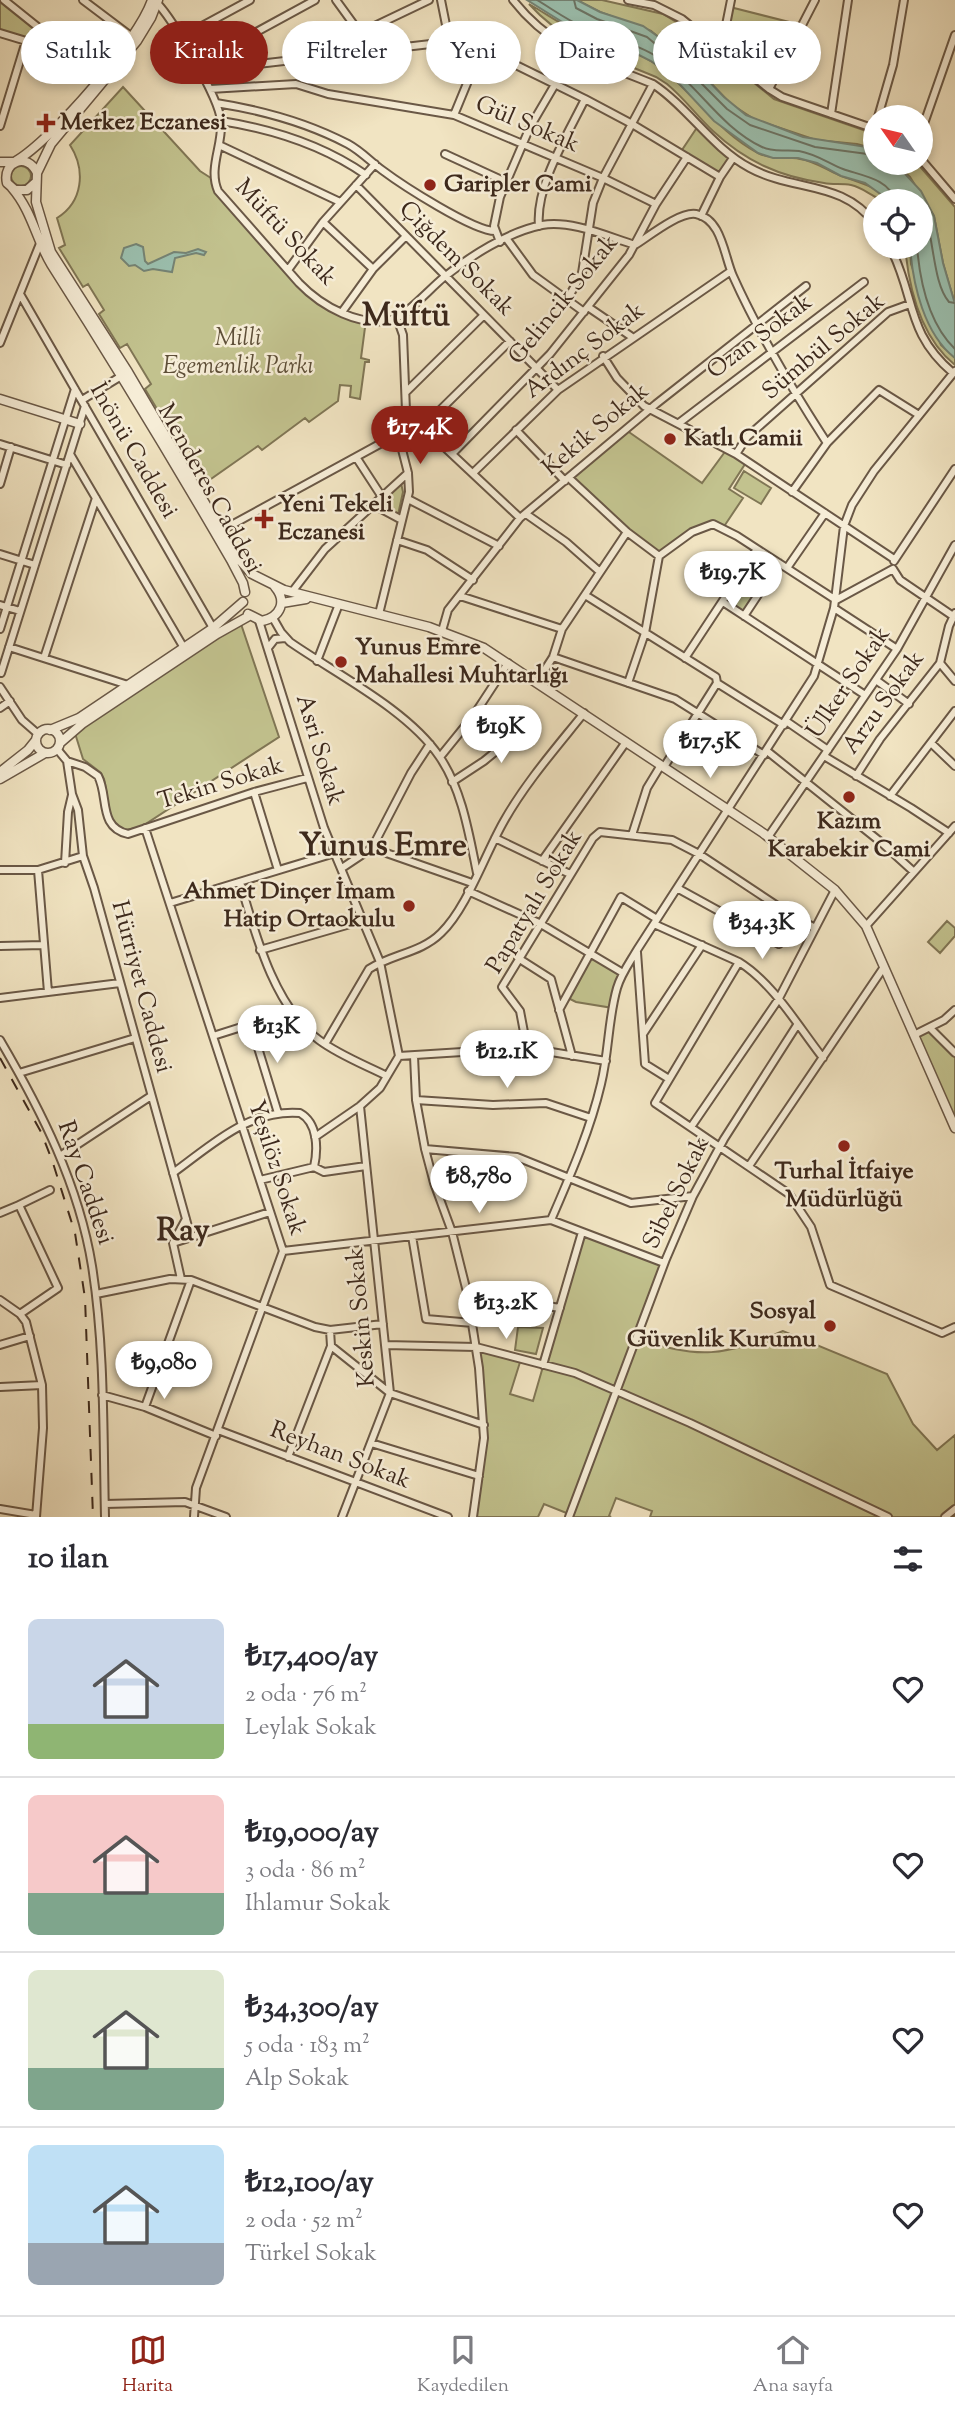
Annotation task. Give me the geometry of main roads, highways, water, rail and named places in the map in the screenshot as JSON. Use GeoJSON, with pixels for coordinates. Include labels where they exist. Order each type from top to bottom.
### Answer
{"type":"FeatureCollection","features":[{"type":"Feature","properties":{"kind":"water"},"geometry":{"type":"Polygon","coordinates":[[[527,0],[577,0],[600,12],[628,21],[561,21],[527,0]]]}},
{"type":"Feature","properties":{"kind":"water"},"geometry":{"type":"Polygon","coordinates":[[[639,25],[653,33],[653,62],[639,55],[639,25]]]}},
{"type":"Feature","properties":{"kind":"water"},"geometry":{"type":"Polygon","coordinates":[[[680,84],[712,84],[746,115],[803,137],[863,146],[863,175],[906,175],[919,189],[873,189],[817,163],[798,158],[773,158],[758,153],[714,121],[680,84]]]}},
{"type":"Feature","properties":{"kind":"water"},"geometry":{"type":"Polygon","coordinates":[[[933,214],[955,304],[955,358],[935,336],[922,308],[912,259],[933,259],[933,214]]]}},
{"type":"Feature","properties":{"kind":"water"},"geometry":{"type":"Polygon","coordinates":[[[136,244],[143,247],[148,264],[174,252],[186,253],[198,249],[206,252],[204,255],[196,253],[175,258],[172,272],[153,269],[144,271],[135,265],[129,266],[121,258],[124,248],[136,244]]]}},
{"type":"Feature","properties":{"kind":"railway"},"geometry":{"type":"LineString","coordinates":[[0,1058],[41,1132],[75,1233],[85,1298],[93,1517]]}},
{"type":"Feature","properties":{"kind":"place","name":"Merkez Eczanesi"},"geometry":{"type":"Point","coordinates":[46,123]}},
{"type":"Feature","properties":{"kind":"place","name":"Garipler Cami"},"geometry":{"type":"Point","coordinates":[430,185]}},
{"type":"Feature","properties":{"kind":"place","name":"Katlı Camii"},"geometry":{"type":"Point","coordinates":[670,439]}},
{"type":"Feature","properties":{"kind":"place","name":"Yeni Tekeli Eczanesi"},"geometry":{"type":"Point","coordinates":[264,519]}},
{"type":"Feature","properties":{"kind":"place","name":"Yunus Emre Mahallesi Muhtarlığı"},"geometry":{"type":"Point","coordinates":[341,662]}},
{"type":"Feature","properties":{"kind":"place","name":"Kazım Karabekir Cami"},"geometry":{"type":"Point","coordinates":[849,797]}},
{"type":"Feature","properties":{"kind":"place","name":"Ahmet Dinçer İmam Hatip Ortaokulu"},"geometry":{"type":"Point","coordinates":[409,906]}},
{"type":"Feature","properties":{"kind":"place","name":"Turhal İtfaiye Müdürlüğü"},"geometry":{"type":"Point","coordinates":[844,1146]}},
{"type":"Feature","properties":{"kind":"place","name":"Sosyal Güvenlik Kurumu"},"geometry":{"type":"Point","coordinates":[830,1326]}},
{"type":"Feature","properties":{"kind":"district","name":"Müftü"},"geometry":{"type":"Point","coordinates":[406,317]}},
{"type":"Feature","properties":{"kind":"district","name":"Yunus Emre"},"geometry":{"type":"Point","coordinates":[383,847]}},
{"type":"Feature","properties":{"kind":"district","name":"Ray"},"geometry":{"type":"Point","coordinates":[183,1232]}},
{"type":"Feature","properties":{"kind":"park label","name":"Millî Egemenlik Parkı"},"geometry":{"type":"Point","coordinates":[238,353]}}]}
